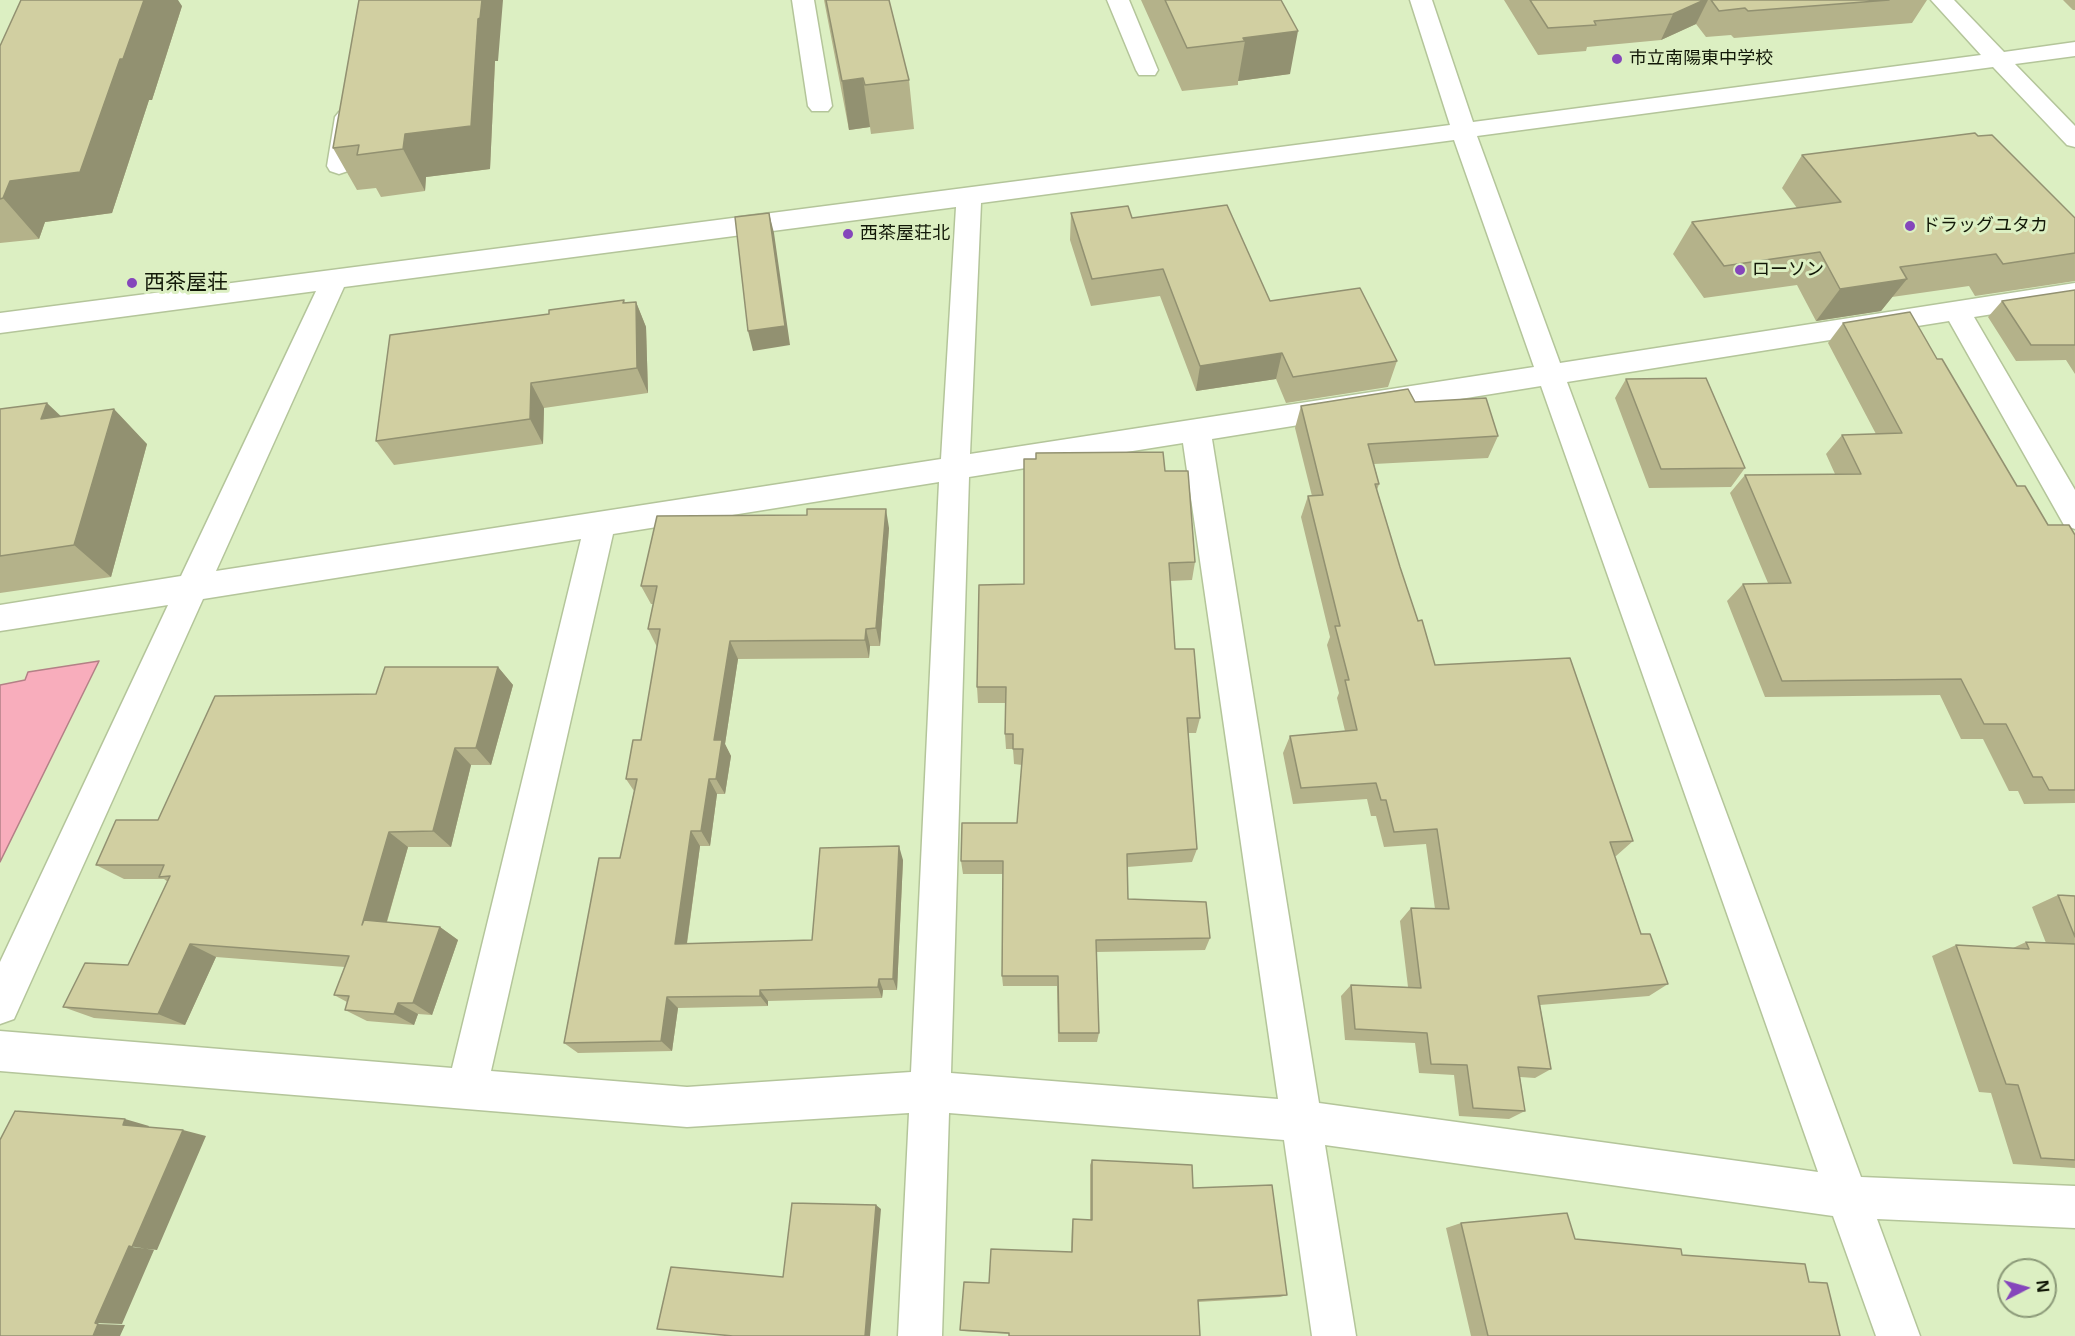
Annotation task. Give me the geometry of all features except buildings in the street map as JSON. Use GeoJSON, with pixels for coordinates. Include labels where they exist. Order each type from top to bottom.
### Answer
{"type":"FeatureCollection","features":[{"type":"Feature","properties":{"kind":"street"},"geometry":{"type":"LineString","coordinates":[[803,0],[820,106]]}},
{"type":"Feature","properties":{"kind":"street"},"geometry":{"type":"LineString","coordinates":[[1118,0],[1147,70]]}},
{"type":"Feature","properties":{"kind":"street"},"geometry":{"type":"LineString","coordinates":[[1421,0],[1462,131],[1898,1336]]}},
{"type":"Feature","properties":{"kind":"street"},"geometry":{"type":"LineString","coordinates":[[1942,0],[2075,140]]}},
{"type":"Feature","properties":{"kind":"street"},"geometry":{"type":"LineString","coordinates":[[0,323],[969,197],[2075,49]]}},
{"type":"Feature","properties":{"kind":"street"},"geometry":{"type":"LineString","coordinates":[[339,166],[350,100]]}},
{"type":"Feature","properties":{"kind":"street"},"geometry":{"type":"LineString","coordinates":[[920,1336],[955,467],[969,197]]}},
{"type":"Feature","properties":{"kind":"street"},"geometry":{"type":"LineString","coordinates":[[0,1005],[335,278]]}},
{"type":"Feature","properties":{"kind":"street"},"geometry":{"type":"LineString","coordinates":[[0,618],[2075,292]]}},
{"type":"Feature","properties":{"kind":"street"},"geometry":{"type":"LineString","coordinates":[[1957,310],[2075,517]]}},
{"type":"Feature","properties":{"kind":"street"},"geometry":{"type":"LineString","coordinates":[[1196,430],[1334,1336]]}},
{"type":"Feature","properties":{"kind":"street"},"geometry":{"type":"LineString","coordinates":[[467,1089],[600,523]]}},
{"type":"Feature","properties":{"kind":"street"},"geometry":{"type":"LineString","coordinates":[[0,1051],[687,1107],[930,1091],[1302,1121],[1847,1197],[2075,1207]]}},
{"type":"Feature","properties":{"kind":"shaded area"},"geometry":{"type":"Polygon","coordinates":[[[99,661],[0,862],[0,685],[25,680],[28,672],[99,661]]]}},
{"type":"Feature","properties":{"kind":"place","name":"市立南陽東中学校"},"geometry":{"type":"Point","coordinates":[1617,59]}},
{"type":"Feature","properties":{"kind":"place","name":"ドラッグユタカ"},"geometry":{"type":"Point","coordinates":[1910,226]}},
{"type":"Feature","properties":{"kind":"place","name":"西茶屋荘北"},"geometry":{"type":"Point","coordinates":[848,234]}},
{"type":"Feature","properties":{"kind":"place","name":"ローソン"},"geometry":{"type":"Point","coordinates":[1740,270]}},
{"type":"Feature","properties":{"kind":"place","name":"西茶屋荘"},"geometry":{"type":"Point","coordinates":[132,283]}}]}
